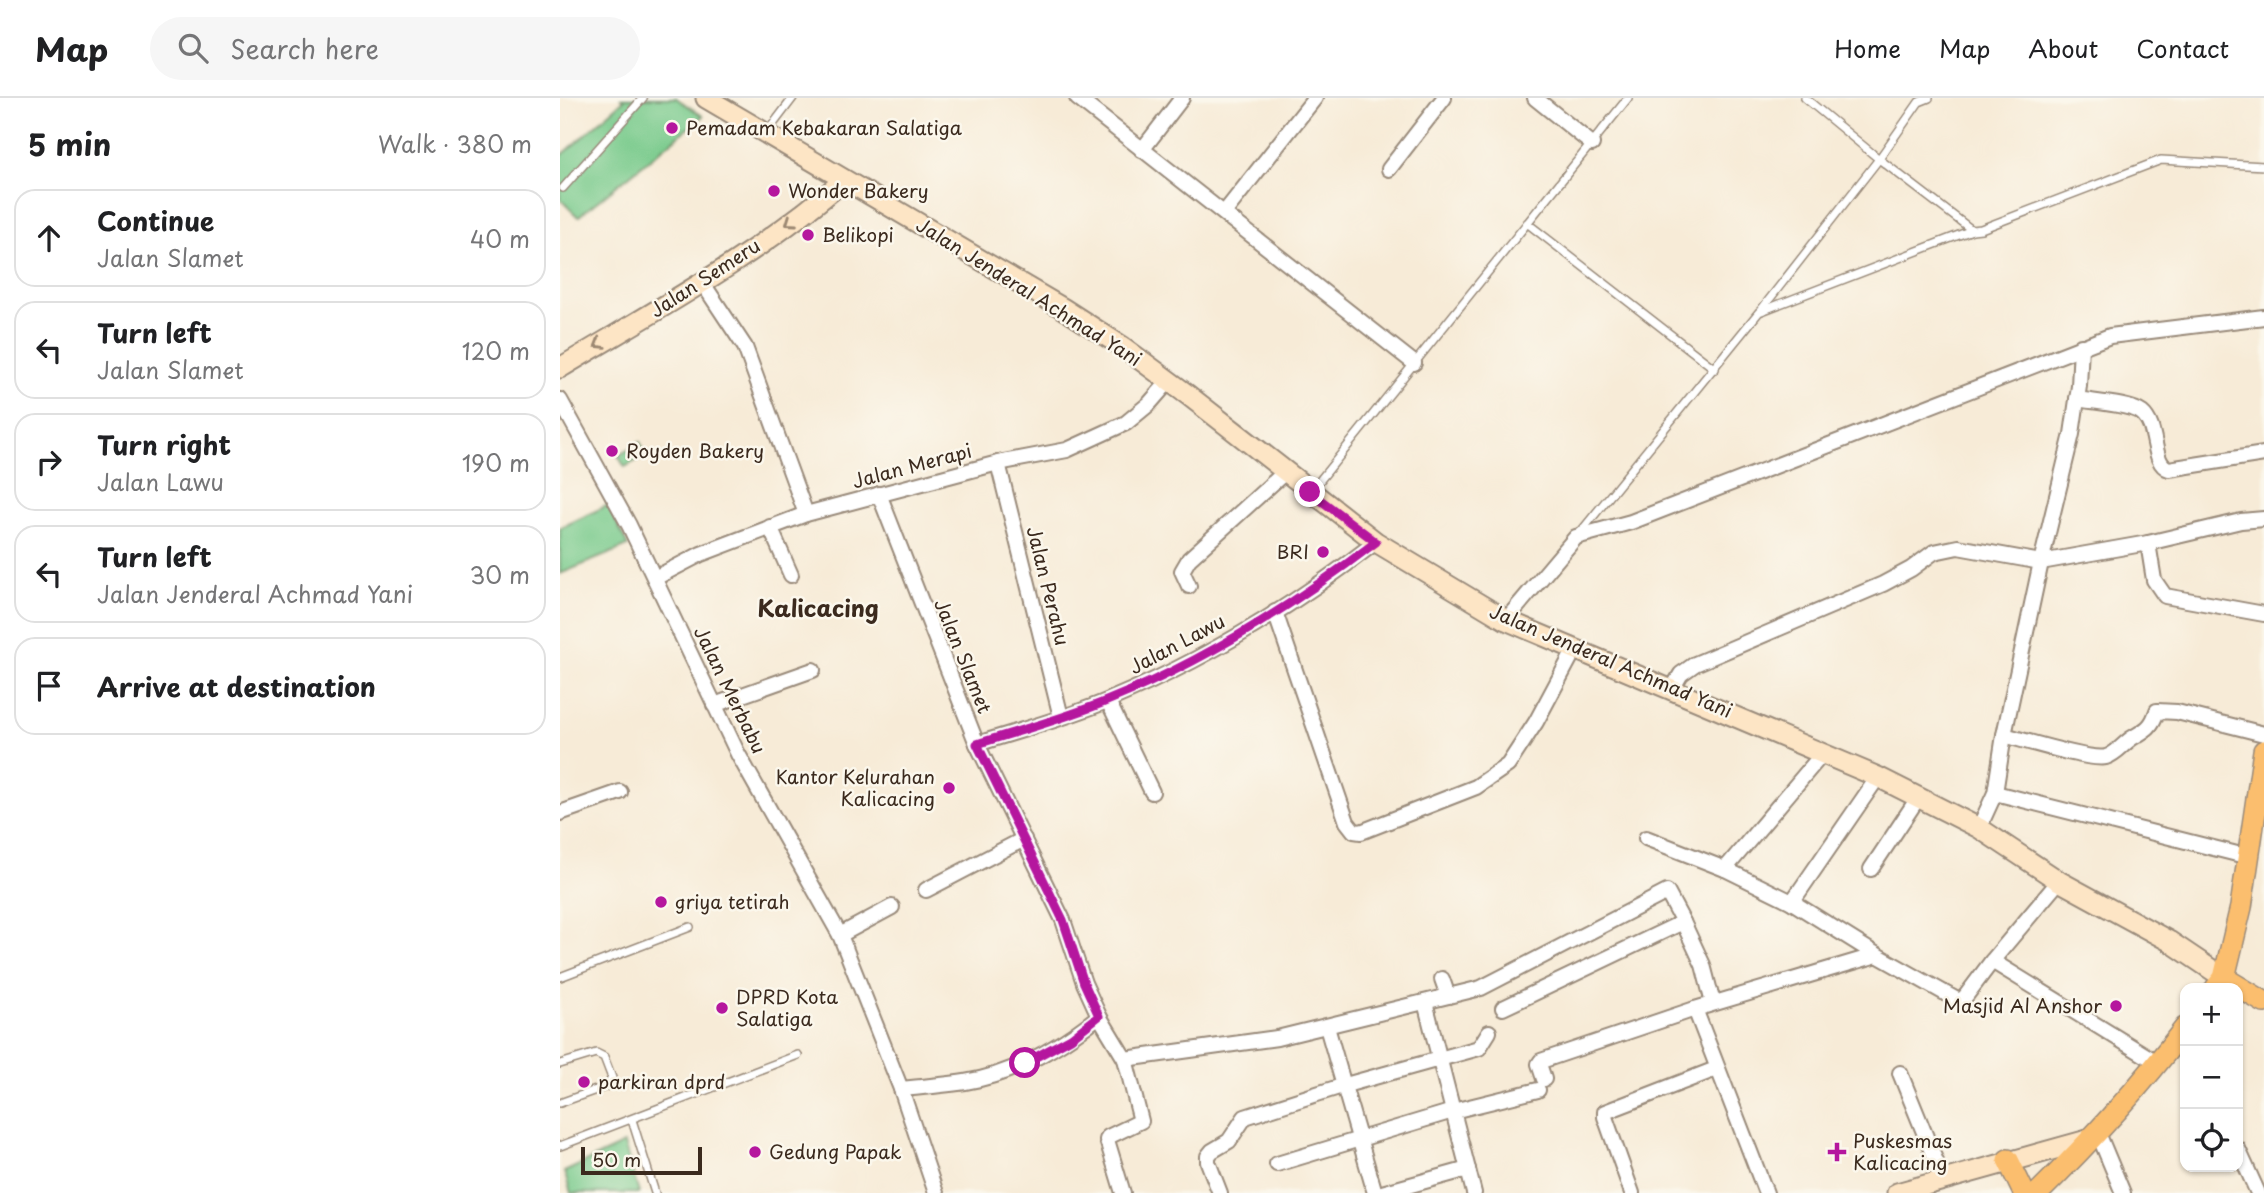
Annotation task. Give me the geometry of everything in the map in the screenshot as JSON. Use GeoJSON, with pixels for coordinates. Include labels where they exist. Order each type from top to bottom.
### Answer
{"type":"FeatureCollection","features":[{"type":"Feature","properties":{"kind":"main road","name":"Jalan Jenderal Achmad Yani"},"geometry":{"type":"LineString","coordinates":[[706,98],[1064,309],[1123,347],[1376,542],[1506,620],[1824,752],[1979,828],[2059,881],[2169,941],[2220,983]]}},
{"type":"Feature","properties":{"kind":"main road","name":"Jalan Semeru"},"geometry":{"type":"LineString","coordinates":[[560,368],[702,282],[811,207],[844,180]]}},
{"type":"Feature","properties":{"kind":"main road"},"geometry":{"type":"LineString","coordinates":[[2220,983],[2249,857],[2264,751]]}},
{"type":"Feature","properties":{"kind":"main road"},"geometry":{"type":"LineString","coordinates":[[2243,993],[2264,1002]]}},
{"type":"Feature","properties":{"kind":"main road"},"geometry":{"type":"LineString","coordinates":[[2038,1193],[2095,1136],[2180,1034]]}},
{"type":"Feature","properties":{"kind":"main road"},"geometry":{"type":"LineString","coordinates":[[1896,1193],[2095,1136]]}},
{"type":"Feature","properties":{"kind":"main road"},"geometry":{"type":"LineString","coordinates":[[2008,1160],[2024,1193]]}},
{"type":"Feature","properties":{"kind":"street"},"geometry":{"type":"LineString","coordinates":[[1077,98],[1414,363]]}},
{"type":"Feature","properties":{"kind":"street"},"geometry":{"type":"LineString","coordinates":[[1142,150],[1182,98]]}},
{"type":"Feature","properties":{"kind":"street"},"geometry":{"type":"LineString","coordinates":[[1224,213],[1315,98]]}},
{"type":"Feature","properties":{"kind":"street"},"geometry":{"type":"LineString","coordinates":[[1389,169],[1444,98]]}},
{"type":"Feature","properties":{"kind":"street"},"geometry":{"type":"LineString","coordinates":[[1535,98],[1592,144]]}},
{"type":"Feature","properties":{"kind":"street"},"geometry":{"type":"LineString","coordinates":[[702,282],[745,347],[806,514]]}},
{"type":"Feature","properties":{"kind":"street"},"geometry":{"type":"LineString","coordinates":[[1506,620],[1576,537],[1631,522],[2110,336],[2264,317]]}},
{"type":"Feature","properties":{"kind":"street"},"geometry":{"type":"LineString","coordinates":[[1979,828],[1995,793],[2004,735],[2041,562],[2072,434],[2081,346]]}},
{"type":"Feature","properties":{"kind":"street","name":"Jalan Merapi"},"geometry":{"type":"LineString","coordinates":[[655,578],[701,554],[806,514],[998,463],[1067,450],[1138,414],[1169,381]]}},
{"type":"Feature","properties":{"kind":"street"},"geometry":{"type":"LineString","coordinates":[[2077,399],[2129,408],[2143,414],[2152,429],[2159,462],[2169,469],[2264,454]]}},
{"type":"Feature","properties":{"kind":"street","name":"Jalan Merbabu"},"geometry":{"type":"LineString","coordinates":[[560,400],[603,475],[655,578],[738,754],[840,935],[901,1089],[936,1193]]}},
{"type":"Feature","properties":{"kind":"street","name":"Jalan Perahu"},"geometry":{"type":"LineString","coordinates":[[998,463],[1061,717]]}},
{"type":"Feature","properties":{"kind":"street"},"geometry":{"type":"LineString","coordinates":[[1189,586],[1182,571],[1189,559],[1285,472]]}},
{"type":"Feature","properties":{"kind":"street","name":"Jalan Slamet"},"geometry":{"type":"LineString","coordinates":[[878,494],[977,744],[1063,920],[1084,983],[1099,1016],[1125,1059],[1141,1121],[1108,1137],[1107,1140],[1124,1193]]}},
{"type":"Feature","properties":{"kind":"street"},"geometry":{"type":"LineString","coordinates":[[1672,689],[1681,674],[1695,664],[1883,584],[1911,569],[1934,552],[1958,547],[2041,562],[2147,543],[2241,521],[2264,519]]}},
{"type":"Feature","properties":{"kind":"street"},"geometry":{"type":"LineString","coordinates":[[769,527],[791,575]]}},
{"type":"Feature","properties":{"kind":"street","name":"Jalan Lawu"},"geometry":{"type":"LineString","coordinates":[[977,744],[1108,701],[1180,667],[1324,582],[1376,542]]}},
{"type":"Feature","properties":{"kind":"street"},"geometry":{"type":"LineString","coordinates":[[2147,543],[2154,580],[2165,596],[2264,614]]}},
{"type":"Feature","properties":{"kind":"street"},"geometry":{"type":"LineString","coordinates":[[1275,611],[1347,822],[1354,831],[1361,832],[1476,787],[1508,765],[1529,733],[1575,649]]}},
{"type":"Feature","properties":{"kind":"street"},"geometry":{"type":"LineString","coordinates":[[714,705],[813,670]]}},
{"type":"Feature","properties":{"kind":"street"},"geometry":{"type":"LineString","coordinates":[[1108,701],[1152,792]]}},
{"type":"Feature","properties":{"kind":"street"},"geometry":{"type":"LineString","coordinates":[[2004,735],[2099,758],[2115,753],[2123,744],[2147,730],[2153,725],[2157,712],[2177,712],[2264,734]]}},
{"type":"Feature","properties":{"kind":"street"},"geometry":{"type":"LineString","coordinates":[[1726,869],[1824,752]]}},
{"type":"Feature","properties":{"kind":"street"},"geometry":{"type":"LineString","coordinates":[[1791,902],[1878,777]]}},
{"type":"Feature","properties":{"kind":"street"},"geometry":{"type":"LineString","coordinates":[[560,813],[620,792]]}},
{"type":"Feature","properties":{"kind":"street"},"geometry":{"type":"LineString","coordinates":[[1995,793],[2249,857]]}},
{"type":"Feature","properties":{"kind":"street"},"geometry":{"type":"LineString","coordinates":[[1871,869],[1919,798]]}},
{"type":"Feature","properties":{"kind":"street"},"geometry":{"type":"LineString","coordinates":[[1646,838],[1726,869],[1791,902],[1877,955],[1959,1000],[1965,997],[2059,881]]}},
{"type":"Feature","properties":{"kind":"street"},"geometry":{"type":"LineString","coordinates":[[926,890],[1024,839]]}},
{"type":"Feature","properties":{"kind":"street"},"geometry":{"type":"LineString","coordinates":[[1125,1059],[1277,1038],[1492,983],[1667,892],[1703,965],[1713,1003]]}},
{"type":"Feature","properties":{"kind":"street"},"geometry":{"type":"LineString","coordinates":[[840,935],[892,907]]}},
{"type":"Feature","properties":{"kind":"street"},"geometry":{"type":"LineString","coordinates":[[1503,1008],[1683,922]]}},
{"type":"Feature","properties":{"kind":"street"},"geometry":{"type":"LineString","coordinates":[[1277,1164],[1541,1084],[1541,1060],[1713,1003],[1877,955]]}},
{"type":"Feature","properties":{"kind":"street"},"geometry":{"type":"LineString","coordinates":[[1992,961],[2158,1063]]}},
{"type":"Feature","properties":{"kind":"street"},"geometry":{"type":"LineString","coordinates":[[1442,979],[1448,996]]}},
{"type":"Feature","properties":{"kind":"street"},"geometry":{"type":"LineString","coordinates":[[1425,1002],[1474,1193]]}},
{"type":"Feature","properties":{"kind":"street"},"geometry":{"type":"LineString","coordinates":[[1695,1009],[1766,1193]]}},
{"type":"Feature","properties":{"kind":"street"},"geometry":{"type":"LineString","coordinates":[[901,1089],[967,1082],[997,1073],[1046,1052],[1071,1038],[1099,1016]]}},
{"type":"Feature","properties":{"kind":"street"},"geometry":{"type":"LineString","coordinates":[[1327,1027],[1375,1193]]}},
{"type":"Feature","properties":{"kind":"street"},"geometry":{"type":"LineString","coordinates":[[1220,1193],[1208,1156],[1212,1150],[1229,1141],[1245,1117],[1342,1086],[1479,1048],[1489,1032]]}},
{"type":"Feature","properties":{"kind":"street"},"geometry":{"type":"LineString","coordinates":[[1632,1193],[1605,1112],[1716,1069]]}},
{"type":"Feature","properties":{"kind":"street"},"geometry":{"type":"LineString","coordinates":[[1900,1073],[1943,1179]]}},
{"type":"Feature","properties":{"kind":"street"},"geometry":{"type":"LineString","coordinates":[[2095,1136],[2123,1193]]}},
{"type":"Feature","properties":{"kind":"street"},"geometry":{"type":"LineString","coordinates":[[2243,1160],[2258,1193]]}},
{"type":"Feature","properties":{"kind":"street"},"geometry":{"type":"LineString","coordinates":[[1382,1193],[1468,1169]]}},
{"type":"Feature","properties":{"kind":"lane"},"geometry":{"type":"LineString","coordinates":[[563,188],[643,98]]}},
{"type":"Feature","properties":{"kind":"lane"},"geometry":{"type":"LineString","coordinates":[[766,135],[793,98]]}},
{"type":"Feature","properties":{"kind":"lane"},"geometry":{"type":"LineString","coordinates":[[1310,492],[1628,98]]}},
{"type":"Feature","properties":{"kind":"lane"},"geometry":{"type":"LineString","coordinates":[[1805,98],[1972,230]]}},
{"type":"Feature","properties":{"kind":"lane"},"geometry":{"type":"LineString","coordinates":[[1576,537],[1715,369],[1879,159],[1919,100],[1929,98]]}},
{"type":"Feature","properties":{"kind":"lane"},"geometry":{"type":"LineString","coordinates":[[1759,312],[2161,160],[2264,166]]}},
{"type":"Feature","properties":{"kind":"lane"},"geometry":{"type":"LineString","coordinates":[[1527,223],[1715,369]]}},
{"type":"Feature","properties":{"kind":"lane"},"geometry":{"type":"LineString","coordinates":[[560,977],[690,927]]}},
{"type":"Feature","properties":{"kind":"lane"},"geometry":{"type":"LineString","coordinates":[[560,1064],[599,1054],[605,1059],[612,1081],[607,1086],[560,1103]]}},
{"type":"Feature","properties":{"kind":"lane"},"geometry":{"type":"LineString","coordinates":[[560,1146],[798,1055]]}},
{"type":"Feature","properties":{"kind":"lane"},"geometry":{"type":"LineString","coordinates":[[632,1120],[655,1193]]}},
{"type":"Feature","properties":{"kind":"green space"},"geometry":{"type":"Polygon","coordinates":[[[622,98],[676,98],[703,116],[578,217],[560,199],[560,157],[624,100],[622,98]]]}},
{"type":"Feature","properties":{"kind":"green space"},"geometry":{"type":"Polygon","coordinates":[[[640,442],[646,455],[625,467],[618,456],[640,442]]]}},
{"type":"Feature","properties":{"kind":"green space"},"geometry":{"type":"Polygon","coordinates":[[[608,505],[628,546],[560,574],[560,528],[608,505]]]}},
{"type":"Feature","properties":{"kind":"green space"},"geometry":{"type":"Polygon","coordinates":[[[624,1144],[639,1193],[571,1193],[564,1172],[624,1144]]]}},
{"type":"Feature","properties":{"kind":"place","name":"Pemadam Kebakaran Salatiga"},"geometry":{"type":"Point","coordinates":[672,128]}},
{"type":"Feature","properties":{"kind":"place","name":"Wonder Bakery"},"geometry":{"type":"Point","coordinates":[774,191]}},
{"type":"Feature","properties":{"kind":"place","name":"Belikopi"},"geometry":{"type":"Point","coordinates":[808,235]}},
{"type":"Feature","properties":{"kind":"place","name":"Royden Bakery"},"geometry":{"type":"Point","coordinates":[612,451]}},
{"type":"Feature","properties":{"kind":"place","name":"BRI"},"geometry":{"type":"Point","coordinates":[1323,552]}},
{"type":"Feature","properties":{"kind":"place","name":"Kantor Kelurahan Kalicacing"},"geometry":{"type":"Point","coordinates":[949,788]}},
{"type":"Feature","properties":{"kind":"place","name":"griya tetirah"},"geometry":{"type":"Point","coordinates":[661,902]}},
{"type":"Feature","properties":{"kind":"place","name":"Masjid Al Anshor"},"geometry":{"type":"Point","coordinates":[2116,1006]}},
{"type":"Feature","properties":{"kind":"place","name":"DPRD Kota Salatiga"},"geometry":{"type":"Point","coordinates":[722,1008]}},
{"type":"Feature","properties":{"kind":"place","name":"parkiran dprd"},"geometry":{"type":"Point","coordinates":[584,1082]}},
{"type":"Feature","properties":{"kind":"place","name":"Gedung Papak"},"geometry":{"type":"Point","coordinates":[755,1152]}},
{"type":"Feature","properties":{"kind":"place","name":"Puskesmas Kalicacing"},"geometry":{"type":"Point","coordinates":[1837,1152]}},
{"type":"Feature","properties":{"kind":"district","name":"Kalicacing"},"geometry":{"type":"Point","coordinates":[818,609]}},
{"type":"Feature","properties":{"kind":"route"},"geometry":{"type":"LineString","coordinates":[[1025,1063],[1071,1038],[1099,1016],[1084,983],[1063,920],[977,744],[1108,701],[1153,681],[1324,582],[1376,542],[1310,492]]}}]}
